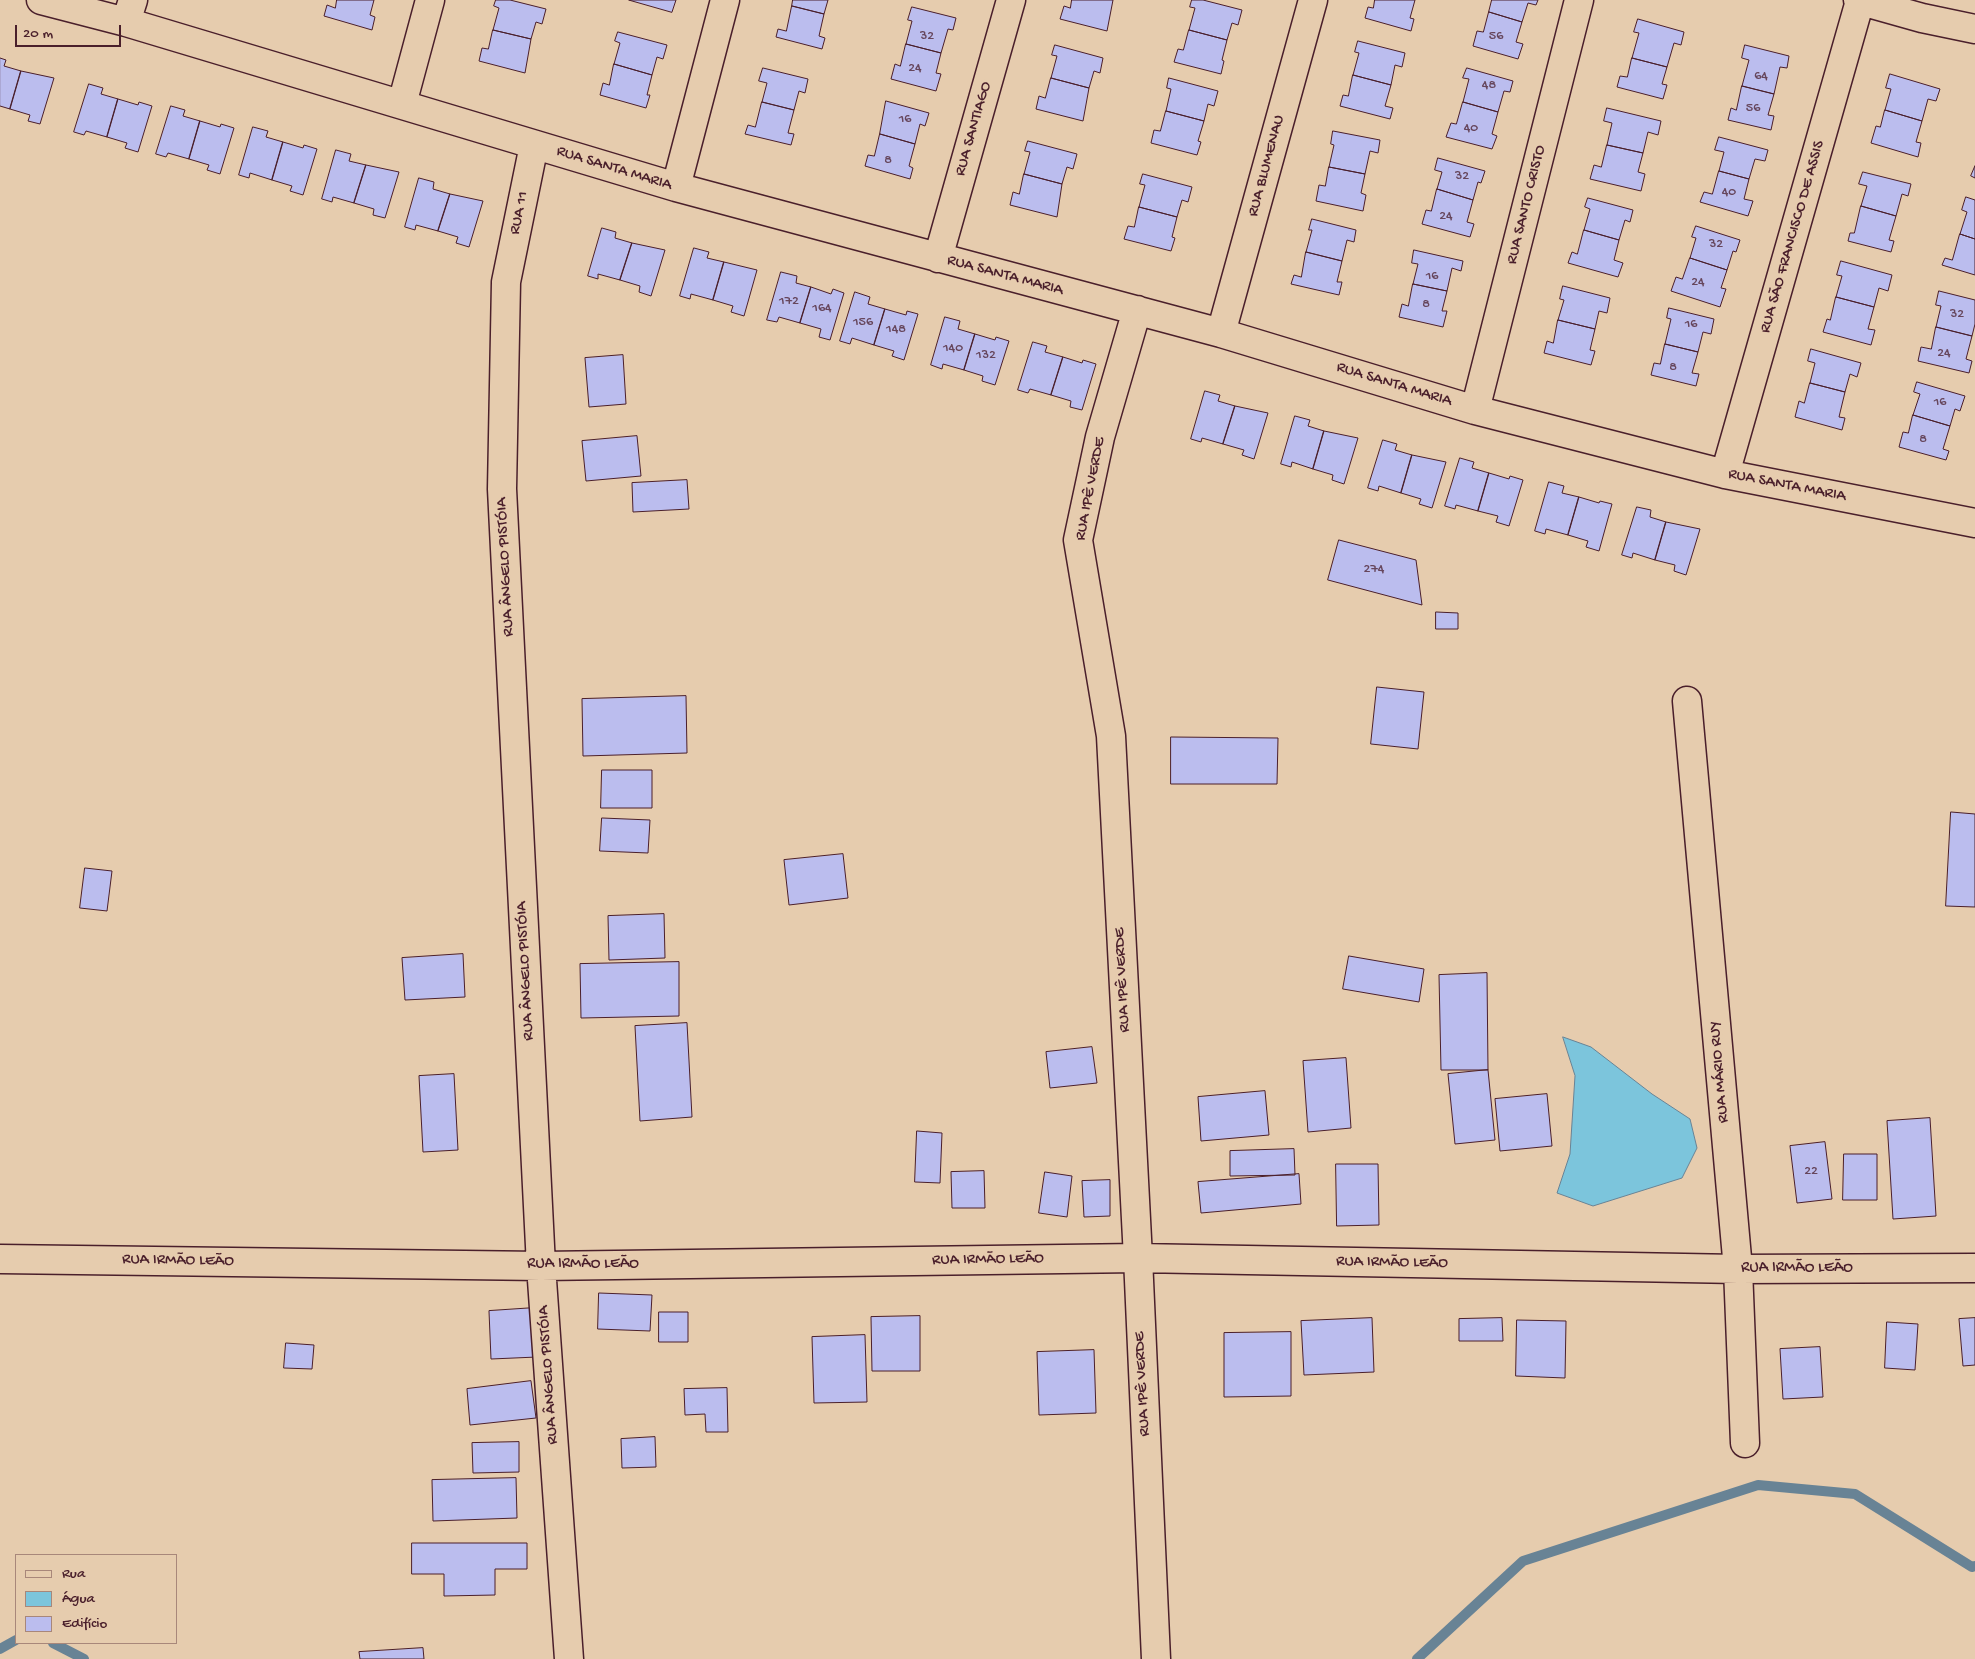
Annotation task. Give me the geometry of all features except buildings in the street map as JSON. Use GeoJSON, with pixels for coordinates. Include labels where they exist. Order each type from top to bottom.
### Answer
{"type":"FeatureCollection","features":[{"type":"Feature","properties":{"kind":"street","name":"RUA SANTA MARIA"},"geometry":{"type":"LineString","coordinates":[[42,0],[129,11],[402,104],[676,187],[1221,333],[1475,410],[1725,474],[1975,523]]}},
{"type":"Feature","properties":{"kind":"street"},"geometry":{"type":"LineString","coordinates":[[402,104],[430,0]]}},
{"type":"Feature","properties":{"kind":"street"},"geometry":{"type":"LineString","coordinates":[[676,187],[725,0]]}},
{"type":"Feature","properties":{"kind":"street","name":"RUA SANTIAGO"},"geometry":{"type":"LineString","coordinates":[[938,258],[1012,0]]}},
{"type":"Feature","properties":{"kind":"street","name":"RUA BLUMENAU"},"geometry":{"type":"LineString","coordinates":[[1221,333],[1313,0]]}},
{"type":"Feature","properties":{"kind":"street","name":"RUA SANTO CRISTO"},"geometry":{"type":"LineString","coordinates":[[1475,410],[1579,0]]}},
{"type":"Feature","properties":{"kind":"street"},"geometry":{"type":"LineString","coordinates":[[1859,0],[1922,18],[1975,30]]}},
{"type":"Feature","properties":{"kind":"street","name":"RUA SÃO FRANCISCO DE ASSIS"},"geometry":{"type":"LineString","coordinates":[[1725,474],[1859,0]]}},
{"type":"Feature","properties":{"kind":"street","name":"RUA 11"},"geometry":{"type":"LineString","coordinates":[[506,282],[534,144]]}},
{"type":"Feature","properties":{"kind":"street","name":"RUA ÂNGELO PISTÓIA"},"geometry":{"type":"LineString","coordinates":[[506,282],[502,488],[541,1266],[569,1659]]}},
{"type":"Feature","properties":{"kind":"street","name":"RUA IPÊ VERDE"},"geometry":{"type":"LineString","coordinates":[[1137,310],[1100,437],[1078,540],[1111,736],[1138,1258],[1156,1659]]}},
{"type":"Feature","properties":{"kind":"street","name":"RUA MÁRIO RUY"},"geometry":{"type":"LineString","coordinates":[[1687,701],[1738,1269],[1745,1443]]}},
{"type":"Feature","properties":{"kind":"street","name":"RUA IRMÃO LEÃO"},"geometry":{"type":"LineString","coordinates":[[0,1259],[541,1266],[1138,1258],[1738,1269],[1975,1268]]}},
{"type":"Feature","properties":{"kind":"water"},"geometry":{"type":"Polygon","coordinates":[[[1563,1037],[1591,1047],[1652,1094],[1690,1119],[1697,1148],[1682,1178],[1593,1206],[1557,1193],[1570,1154],[1575,1076],[1563,1037]]]}},
{"type":"Feature","properties":{"kind":"waterway"},"geometry":{"type":"LineString","coordinates":[[1417,1659],[1523,1561],[1758,1485],[1855,1494],[1972,1567],[1975,1566]]}},
{"type":"Feature","properties":{"kind":"waterway"},"geometry":{"type":"LineString","coordinates":[[0,1649],[15,1641]]}},
{"type":"Feature","properties":{"kind":"waterway"},"geometry":{"type":"LineString","coordinates":[[55,1644],[84,1659]]}}]}
